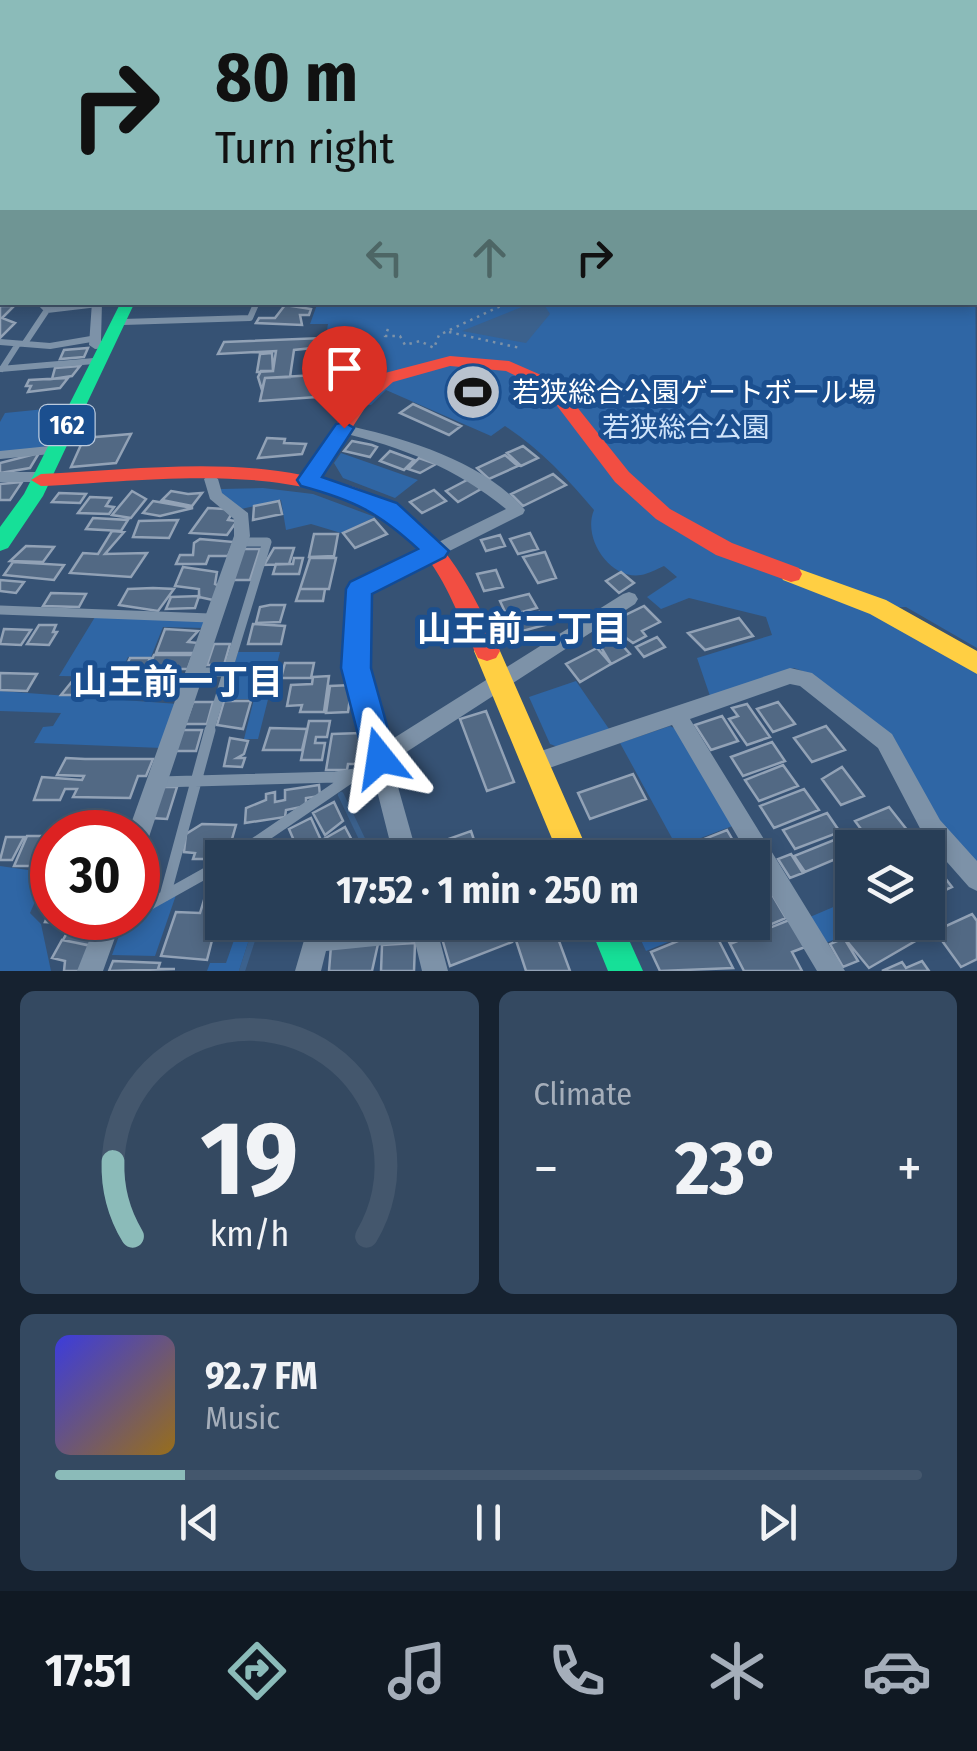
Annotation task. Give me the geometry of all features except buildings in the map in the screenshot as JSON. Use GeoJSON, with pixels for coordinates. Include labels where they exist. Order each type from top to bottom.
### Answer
{"type":"FeatureCollection","features":[{"type":"Feature","properties":{"kind":"main road","name":"162"},"geometry":{"type":"LineString","coordinates":[[0,542],[42,478],[101,348],[126,305]]}},
{"type":"Feature","properties":{"kind":"main road"},"geometry":{"type":"LineString","coordinates":[[308,480],[373,389],[401,372],[466,360],[518,369],[556,392],[622,476],[663,514],[724,548],[878,607],[977,663]]}},
{"type":"Feature","properties":{"kind":"main road"},"geometry":{"type":"LineString","coordinates":[[42,478],[308,480],[355,493],[388,509],[436,551],[455,578],[568,840]]}},
{"type":"Feature","properties":{"kind":"main road"},"geometry":{"type":"LineString","coordinates":[[612,940],[626,971]]}},
{"type":"Feature","properties":{"kind":"street"},"geometry":{"type":"LineString","coordinates":[[97,305],[101,348]]}},
{"type":"Feature","properties":{"kind":"street"},"geometry":{"type":"LineString","coordinates":[[344,428],[440,456],[479,479],[518,510],[359,589],[356,668],[401,840]]}},
{"type":"Feature","properties":{"kind":"street"},"geometry":{"type":"LineString","coordinates":[[0,478],[42,478]]}},
{"type":"Feature","properties":{"kind":"street"},"geometry":{"type":"LineString","coordinates":[[147,810],[240,542],[242,517],[214,495],[211,479]]}},
{"type":"Feature","properties":{"kind":"street"},"geometry":{"type":"LineString","coordinates":[[380,758],[629,599]]}},
{"type":"Feature","properties":{"kind":"street"},"geometry":{"type":"LineString","coordinates":[[535,762],[790,676],[805,680],[885,741],[932,828],[977,878]]}},
{"type":"Feature","properties":{"kind":"street"},"geometry":{"type":"LineString","coordinates":[[677,716],[832,971]]}},
{"type":"Feature","properties":{"kind":"street"},"geometry":{"type":"LineString","coordinates":[[90,971],[105,940]]}},
{"type":"Feature","properties":{"kind":"street"},"geometry":{"type":"LineString","coordinates":[[308,971],[316,940]]}},
{"type":"Feature","properties":{"kind":"street"},"geometry":{"type":"LineString","coordinates":[[427,940],[435,971]]}},
{"type":"Feature","properties":{"kind":"lane"},"geometry":{"type":"LineString","coordinates":[[42,305],[47,310]]}},
{"type":"Feature","properties":{"kind":"lane"},"geometry":{"type":"LineString","coordinates":[[1,369],[47,310],[83,305]]}},
{"type":"Feature","properties":{"kind":"lane"},"geometry":{"type":"LineString","coordinates":[[118,322],[250,318],[256,305]]}},
{"type":"Feature","properties":{"kind":"lane"},"geometry":{"type":"LineString","coordinates":[[0,342],[101,348]]}},
{"type":"Feature","properties":{"kind":"lane"},"geometry":{"type":"LineString","coordinates":[[1,369],[101,348]]}},
{"type":"Feature","properties":{"kind":"lane"},"geometry":{"type":"LineString","coordinates":[[0,455],[55,450]]}},
{"type":"Feature","properties":{"kind":"lane"},"geometry":{"type":"LineString","coordinates":[[164,896],[194,782],[267,542],[240,542]]}},
{"type":"Feature","properties":{"kind":"lane"},"geometry":{"type":"LineString","coordinates":[[0,610],[213,618]]}},
{"type":"Feature","properties":{"kind":"lane"},"geometry":{"type":"LineString","coordinates":[[194,672],[228,672]]}},
{"type":"Feature","properties":{"kind":"lane"},"geometry":{"type":"LineString","coordinates":[[259,840],[380,758]]}},
{"type":"Feature","properties":{"kind":"lane"},"geometry":{"type":"LineString","coordinates":[[156,782],[278,782],[356,774]]}},
{"type":"Feature","properties":{"kind":"lane"},"geometry":{"type":"LineString","coordinates":[[160,898],[205,873]]}},
{"type":"Feature","properties":{"kind":"path"},"geometry":{"type":"LineString","coordinates":[[434,348],[434,339],[446,330],[502,305]]}},
{"type":"Feature","properties":{"kind":"path"},"geometry":{"type":"LineString","coordinates":[[388,329],[385,336],[400,336],[405,345],[420,341],[446,350]]}},
{"type":"Feature","properties":{"kind":"path"},"geometry":{"type":"LineString","coordinates":[[446,330],[520,348]]}},
{"type":"Feature","properties":{"kind":"green space","name":"若狭総合公園"},"geometry":{"type":"Polygon","coordinates":[[[317,305],[976,305],[977,648],[906,607],[864,608],[977,673],[977,867],[942,829],[893,739],[808,673],[794,668],[710,696],[697,658],[772,635],[766,617],[689,598],[661,609],[647,597],[677,577],[664,566],[630,575],[609,564],[595,544],[591,521],[594,510],[563,475],[505,426],[491,436],[386,390],[371,405],[345,404],[332,366],[328,324],[310,324],[317,305]]]}},
{"type":"Feature","properties":{"kind":"green space"},"geometry":{"type":"Polygon","coordinates":[[[65,407],[43,449],[0,453],[0,422],[5,413],[65,407]]]}},
{"type":"Feature","properties":{"kind":"green space"},"geometry":{"type":"Polygon","coordinates":[[[341,453],[418,480],[395,498],[343,478],[334,463],[341,453]]]}},
{"type":"Feature","properties":{"kind":"green space"},"geometry":{"type":"Polygon","coordinates":[[[263,488],[313,494],[375,517],[341,533],[311,524],[286,530],[281,500],[241,509],[220,494],[221,489],[263,488]]]}},
{"type":"Feature","properties":{"kind":"green space"},"geometry":{"type":"Polygon","coordinates":[[[95,617],[207,620],[204,628],[163,627],[151,657],[128,657],[119,677],[59,676],[95,617]]]}},
{"type":"Feature","properties":{"kind":"green space"},"geometry":{"type":"Polygon","coordinates":[[[238,652],[280,652],[258,739],[244,739],[254,699],[224,699],[238,652]]]}},
{"type":"Feature","properties":{"kind":"green space"},"geometry":{"type":"Polygon","coordinates":[[[576,681],[609,729],[558,747],[550,744],[529,697],[576,681]]]}},
{"type":"Feature","properties":{"kind":"green space"},"geometry":{"type":"Polygon","coordinates":[[[0,691],[178,704],[162,748],[34,743],[43,727],[53,726],[61,713],[0,711],[0,691]]]}},
{"type":"Feature","properties":{"kind":"green space"},"geometry":{"type":"Polygon","coordinates":[[[670,726],[678,730],[735,825],[695,840],[673,840],[620,743],[670,726]]]}},
{"type":"Feature","properties":{"kind":"green space"},"geometry":{"type":"Polygon","coordinates":[[[0,866],[30,870],[30,940],[44,940],[51,971],[0,971],[0,866]]]}},
{"type":"Feature","properties":{"kind":"green space"},"geometry":{"type":"Polygon","coordinates":[[[176,895],[155,956],[112,955],[118,940],[160,940],[160,904],[176,895]]]}},
{"type":"Feature","properties":{"kind":"green space"},"geometry":{"type":"Polygon","coordinates":[[[835,906],[835,939],[826,943],[810,917],[835,906]]]}},
{"type":"Feature","properties":{"kind":"green space"},"geometry":{"type":"Polygon","coordinates":[[[234,940],[249,940],[239,971],[207,971],[210,963],[226,963],[234,940]]]}},
{"type":"Feature","properties":{"kind":"green space"},"geometry":{"type":"Polygon","coordinates":[[[641,940],[673,940],[646,951],[641,940]]]}},
{"type":"Feature","properties":{"kind":"shaded area"},"geometry":{"type":"Polygon","coordinates":[[[527,305],[544,305],[550,314],[526,343],[462,331],[527,305]]]}},
{"type":"Feature","properties":{"kind":"waterway"},"geometry":{"type":"LineString","coordinates":[[341,795],[363,840]]}},
{"type":"Feature","properties":{"kind":"waterway"},"geometry":{"type":"LineString","coordinates":[[242,971],[252,940]]}},
{"type":"Feature","properties":{"kind":"traffic: fast"},"geometry":{"type":"LineString","coordinates":[[0,543],[33,496],[127,305]]}},
{"type":"Feature","properties":{"kind":"traffic: fast"},"geometry":{"type":"LineString","coordinates":[[612,940],[626,971]]}},
{"type":"Feature","properties":{"kind":"traffic: slow"},"geometry":{"type":"LineString","coordinates":[[791,574],[878,607],[977,663]]}},
{"type":"Feature","properties":{"kind":"traffic: slow"},"geometry":{"type":"LineString","coordinates":[[487,651],[568,840]]}},
{"type":"Feature","properties":{"kind":"traffic: jam"},"geometry":{"type":"LineString","coordinates":[[308,480],[360,402],[387,378],[450,361],[509,366],[551,386],[622,477],[663,514],[724,549],[791,574]]}},
{"type":"Feature","properties":{"kind":"traffic: jam"},"geometry":{"type":"LineString","coordinates":[[41,480],[236,474],[287,478],[335,488],[378,504],[413,528],[438,555],[457,585],[487,651]]}},
{"type":"Feature","properties":{"kind":"place","name":"若狭総合公園ゲートボール場"},"geometry":{"type":"Point","coordinates":[473,392]}},
{"type":"Feature","properties":{"kind":"district","name":"山王前二丁目"},"geometry":{"type":"Point","coordinates":[522,629]}},
{"type":"Feature","properties":{"kind":"district","name":"山王前一丁目"},"geometry":{"type":"Point","coordinates":[178,682]}},
{"type":"Feature","properties":{"kind":"route"},"geometry":{"type":"LineString","coordinates":[[344,428],[308,480],[355,493],[388,509],[436,551],[359,589],[356,668],[380,758]]}}]}
